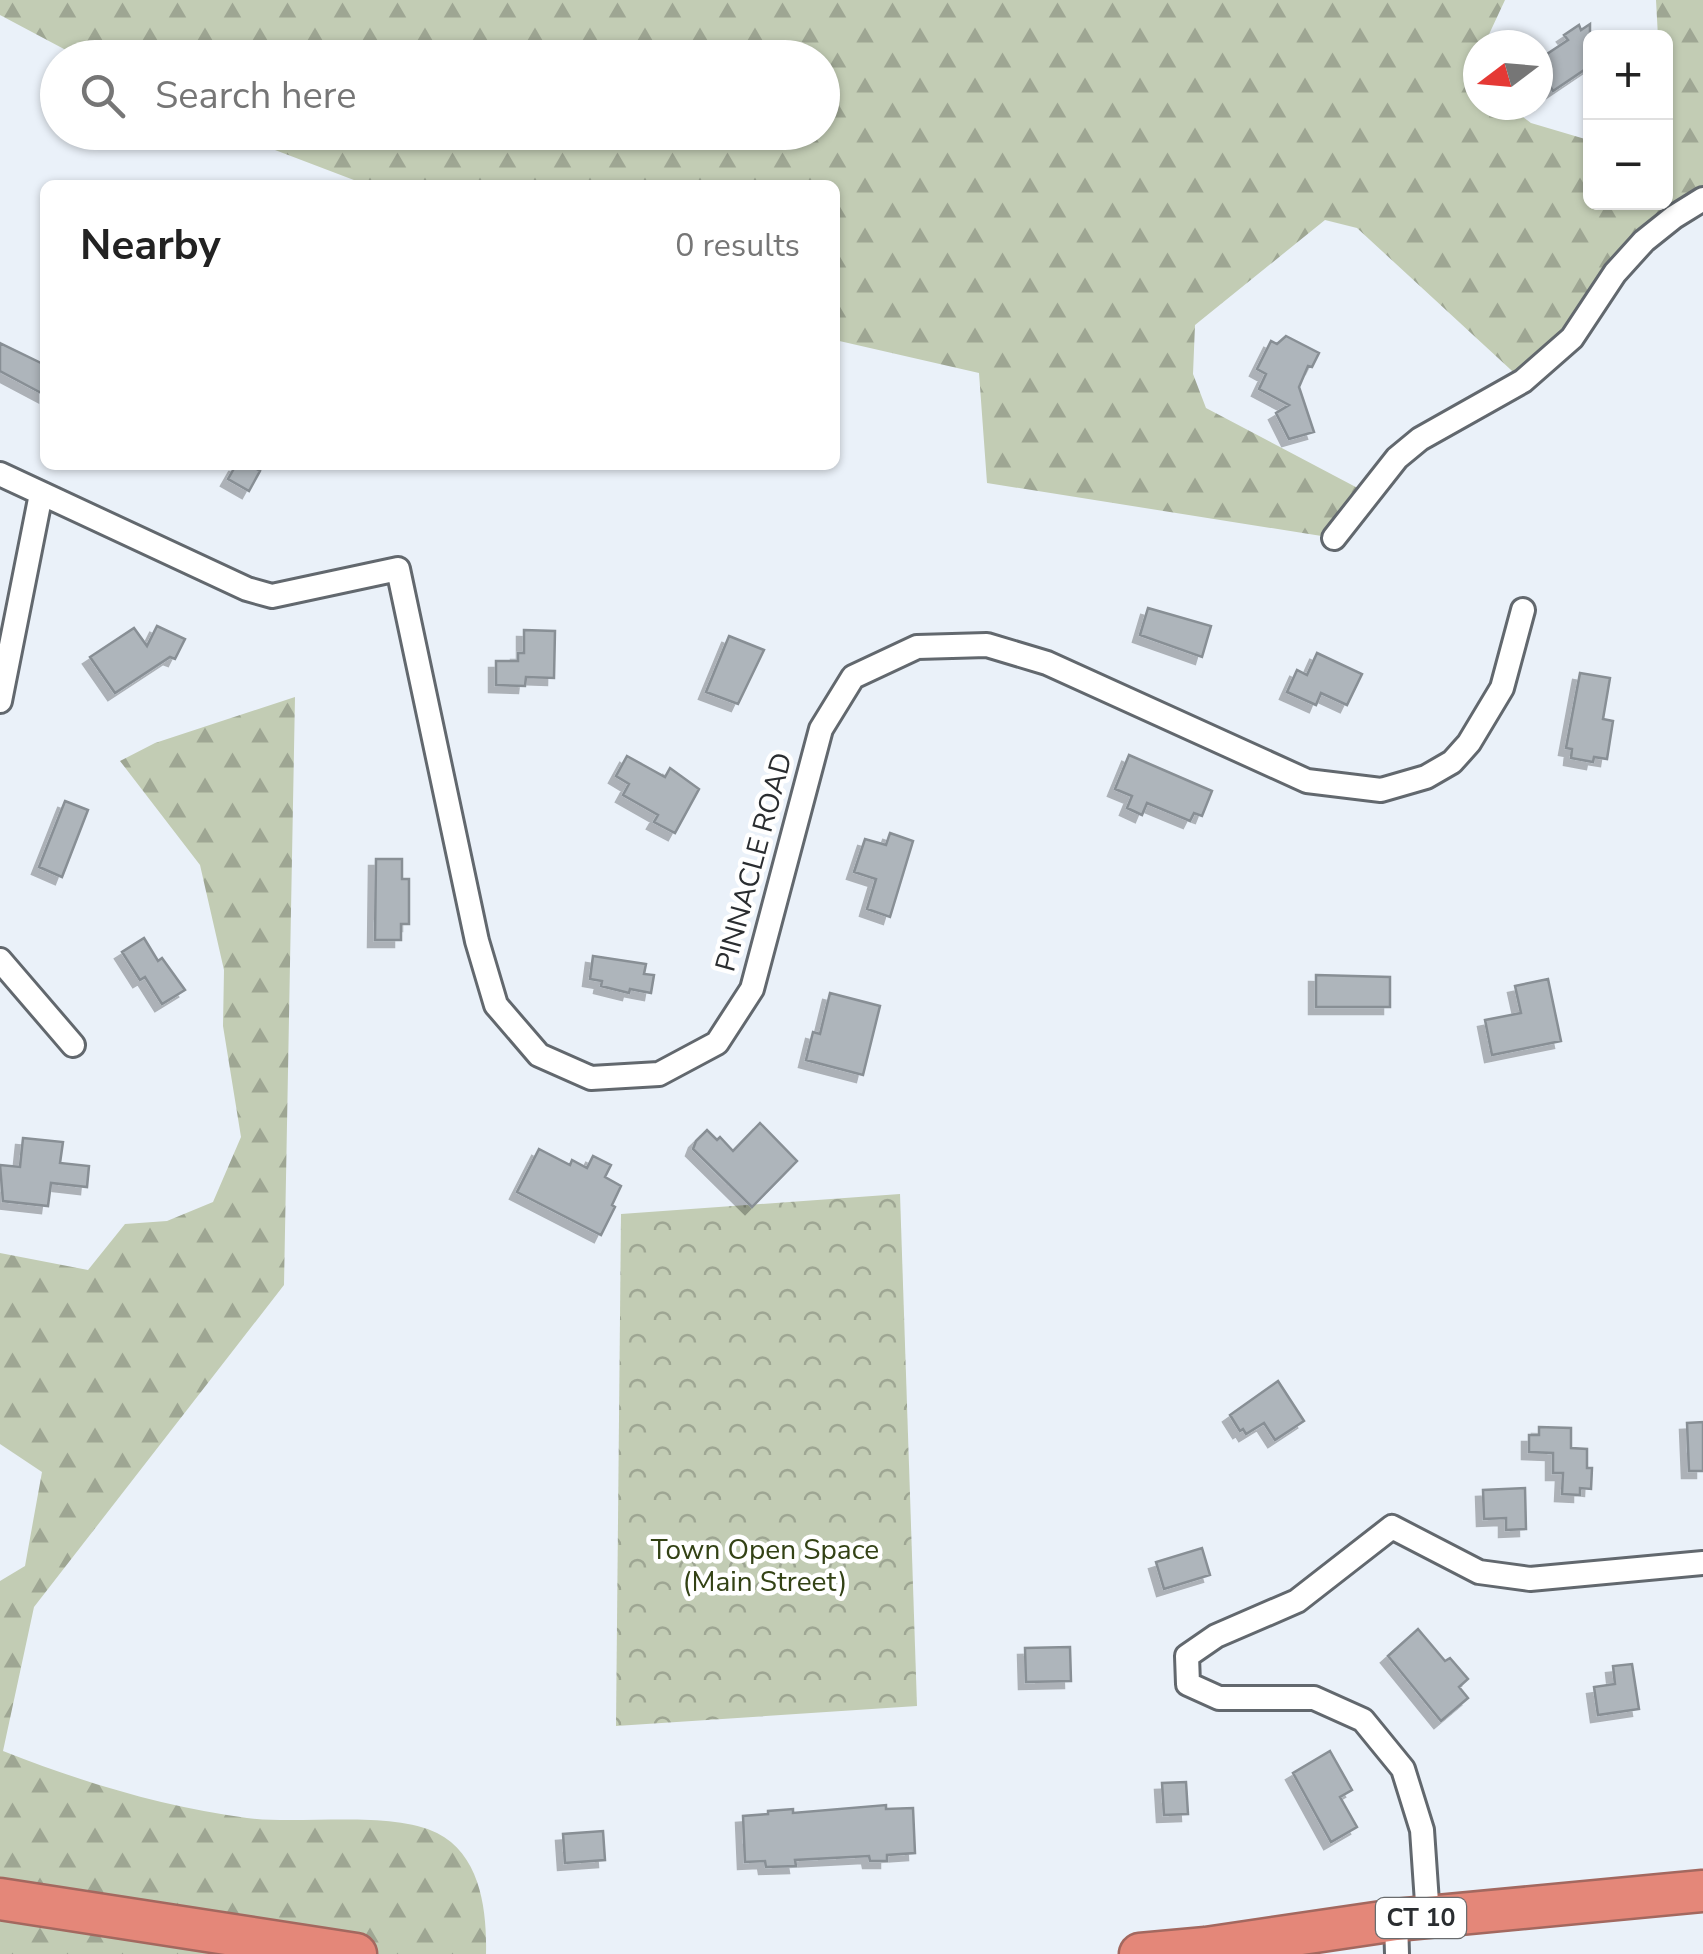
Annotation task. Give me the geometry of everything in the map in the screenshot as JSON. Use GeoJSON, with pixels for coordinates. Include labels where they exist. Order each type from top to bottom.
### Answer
{"type":"FeatureCollection","features":[{"type":"Feature","properties":{"kind":"highway","name":"CT 10"},"geometry":{"type":"LineString","coordinates":[[1140,1954],[1407,1930],[1703,1891]]}},
{"type":"Feature","properties":{"kind":"highway"},"geometry":{"type":"LineString","coordinates":[[0,1898],[356,1954]]}},
{"type":"Feature","properties":{"kind":"street"},"geometry":{"type":"LineString","coordinates":[[1334,538],[1397,458],[1420,439],[1523,381],[1572,338],[1615,273],[1644,241],[1703,199]]}},
{"type":"Feature","properties":{"kind":"street","name":"PINNACLE ROAD"},"geometry":{"type":"LineString","coordinates":[[0,474],[272,596],[398,569],[478,941],[496,1005],[538,1055],[592,1078],[659,1074],[718,1044],[752,989],[821,729],[853,677],[917,646],[987,644],[1047,663],[1307,781],[1381,790],[1426,777],[1452,762],[1470,743],[1502,688],[1523,610]]}},
{"type":"Feature","properties":{"kind":"street"},"geometry":{"type":"LineString","coordinates":[[0,702],[41,494]]}},
{"type":"Feature","properties":{"kind":"street"},"geometry":{"type":"LineString","coordinates":[[0,960],[72,1045]]}},
{"type":"Feature","properties":{"kind":"street"},"geometry":{"type":"LineString","coordinates":[[1407,1930],[1422,1830],[1403,1769],[1363,1720],[1314,1698],[1219,1698],[1188,1684],[1187,1656],[1216,1636],[1297,1601],[1392,1527],[1479,1572],[1530,1579],[1703,1563]]}},
{"type":"Feature","properties":{"kind":"green space"},"geometry":{"type":"Polygon","coordinates":[[[0,0],[1505,0],[1491,30],[1463,30],[1463,120],[1527,120],[1583,138],[1583,210],[1673,210],[1673,30],[1658,30],[1656,0],[1703,0],[1703,199],[1674,217],[1523,381],[1357,228],[1325,220],[1195,325],[1193,374],[1206,408],[1369,494],[1334,538],[987,483],[979,373],[840,341],[840,180],[354,180],[275,150],[840,150],[840,40],[47,40],[0,15],[0,0]]]}},
{"type":"Feature","properties":{"kind":"green space"},"geometry":{"type":"Polygon","coordinates":[[[295,697],[284,1285],[34,1607],[3,1751],[123,1792],[216,1813],[269,1820],[395,1822],[437,1833],[452,1843],[472,1870],[483,1903],[486,1954],[0,1954],[0,1581],[25,1566],[42,1472],[0,1444],[0,1253],[88,1270],[125,1224],[167,1221],[213,1202],[241,1137],[223,1026],[224,970],[200,865],[120,761],[155,743],[295,697]]]}},
{"type":"Feature","properties":{"kind":"green space","name":"Town Open Space (Main Street)"},"geometry":{"type":"Polygon","coordinates":[[[900,1194],[917,1706],[616,1726],[621,1214],[900,1194]]]}},
{"type":"Feature","properties":{"kind":"building"},"geometry":{"type":"Polygon","coordinates":[[[1590,24],[1590,30],[1583,30],[1583,71],[1553,91],[1553,50],[1568,40],[1564,35],[1579,25],[1581,30],[1590,24]]]}},
{"type":"Feature","properties":{"kind":"building"},"geometry":{"type":"Polygon","coordinates":[[[1286,336],[1319,353],[1299,387],[1314,432],[1289,439],[1276,413],[1289,405],[1259,389],[1266,374],[1257,369],[1271,341],[1277,344],[1286,336]]]}},
{"type":"Feature","properties":{"kind":"building"},"geometry":{"type":"Polygon","coordinates":[[[0,343],[40,363],[40,392],[0,371],[0,343]]]}},
{"type":"Feature","properties":{"kind":"building"},"geometry":{"type":"Polygon","coordinates":[[[233,470],[260,471],[249,491],[228,479],[233,470]]]}},
{"type":"Feature","properties":{"kind":"building"},"geometry":{"type":"Polygon","coordinates":[[[1148,608],[1211,626],[1202,657],[1140,635],[1148,608]]]}},
{"type":"Feature","properties":{"kind":"building"},"geometry":{"type":"Polygon","coordinates":[[[157,626],[185,639],[175,659],[170,657],[115,693],[90,657],[134,628],[147,646],[157,626]]]}},
{"type":"Feature","properties":{"kind":"building"},"geometry":{"type":"Polygon","coordinates":[[[524,630],[555,631],[554,678],[526,677],[525,686],[496,685],[496,661],[518,661],[518,653],[524,653],[524,630]]]}},
{"type":"Feature","properties":{"kind":"building"},"geometry":{"type":"Polygon","coordinates":[[[729,636],[764,650],[738,704],[706,692],[729,636]]]}},
{"type":"Feature","properties":{"kind":"building"},"geometry":{"type":"Polygon","coordinates":[[[1317,653],[1362,674],[1347,705],[1321,693],[1316,705],[1287,692],[1297,670],[1307,675],[1317,653]]]}},
{"type":"Feature","properties":{"kind":"building"},"geometry":{"type":"Polygon","coordinates":[[[1580,673],[1610,678],[1603,719],[1613,721],[1607,759],[1594,757],[1593,762],[1571,758],[1572,749],[1566,748],[1580,673]]]}},
{"type":"Feature","properties":{"kind":"building"},"geometry":{"type":"Polygon","coordinates":[[[1129,755],[1212,791],[1202,816],[1194,813],[1190,821],[1147,803],[1142,815],[1127,808],[1132,796],[1115,789],[1129,755]]]}},
{"type":"Feature","properties":{"kind":"building"},"geometry":{"type":"Polygon","coordinates":[[[627,756],[665,777],[670,768],[699,789],[675,833],[654,822],[658,815],[623,795],[629,784],[616,776],[627,756]]]}},
{"type":"Feature","properties":{"kind":"building"},"geometry":{"type":"Polygon","coordinates":[[[65,801],[88,810],[62,877],[39,867],[65,801]]]}},
{"type":"Feature","properties":{"kind":"building"},"geometry":{"type":"Polygon","coordinates":[[[890,833],[913,841],[890,917],[867,909],[876,879],[854,872],[865,839],[886,845],[890,833]]]}},
{"type":"Feature","properties":{"kind":"building"},"geometry":{"type":"Polygon","coordinates":[[[376,859],[402,859],[402,879],[409,879],[409,924],[401,924],[401,940],[375,940],[376,859]]]}},
{"type":"Feature","properties":{"kind":"building"},"geometry":{"type":"Polygon","coordinates":[[[144,938],[158,961],[162,958],[185,990],[162,1004],[122,952],[144,938]]]}},
{"type":"Feature","properties":{"kind":"building"},"geometry":{"type":"Polygon","coordinates":[[[593,956],[646,964],[644,974],[654,975],[651,993],[630,989],[629,993],[590,979],[593,956]]]}},
{"type":"Feature","properties":{"kind":"building"},"geometry":{"type":"Polygon","coordinates":[[[1316,975],[1390,977],[1390,1007],[1316,1007],[1316,975]]]}},
{"type":"Feature","properties":{"kind":"building"},"geometry":{"type":"Polygon","coordinates":[[[1548,979],[1561,1041],[1492,1055],[1485,1020],[1521,1013],[1515,986],[1548,979]]]}},
{"type":"Feature","properties":{"kind":"building"},"geometry":{"type":"Polygon","coordinates":[[[830,993],[880,1006],[863,1075],[806,1060],[813,1032],[820,1034],[830,993]]]}},
{"type":"Feature","properties":{"kind":"building"},"geometry":{"type":"Polygon","coordinates":[[[760,1123],[797,1161],[752,1207],[693,1149],[707,1130],[733,1151],[760,1123]]]}},
{"type":"Feature","properties":{"kind":"building"},"geometry":{"type":"Polygon","coordinates":[[[23,1138],[63,1142],[60,1163],[89,1166],[87,1187],[51,1183],[48,1206],[3,1201],[0,1165],[20,1167],[23,1138]]]}},
{"type":"Feature","properties":{"kind":"building"},"geometry":{"type":"Polygon","coordinates":[[[539,1149],[570,1165],[572,1160],[587,1168],[593,1156],[611,1165],[605,1177],[621,1186],[601,1235],[517,1192],[539,1149]]]}},
{"type":"Feature","properties":{"kind":"building"},"geometry":{"type":"Polygon","coordinates":[[[1278,1381],[1304,1421],[1275,1440],[1264,1423],[1246,1434],[1243,1429],[1240,1431],[1230,1415],[1278,1381]]]}},
{"type":"Feature","properties":{"kind":"building"},"geometry":{"type":"Polygon","coordinates":[[[1703,1422],[1703,1471],[1689,1471],[1687,1423],[1703,1422]]]}},
{"type":"Feature","properties":{"kind":"building"},"geometry":{"type":"Polygon","coordinates":[[[1539,1427],[1571,1428],[1571,1448],[1587,1449],[1587,1468],[1592,1468],[1591,1489],[1580,1488],[1580,1495],[1562,1494],[1563,1473],[1553,1473],[1553,1453],[1529,1452],[1529,1435],[1539,1435],[1539,1427]]]}},
{"type":"Feature","properties":{"kind":"building"},"geometry":{"type":"Polygon","coordinates":[[[1525,1488],[1526,1529],[1506,1530],[1506,1518],[1484,1519],[1483,1490],[1525,1488]]]}},
{"type":"Feature","properties":{"kind":"building"},"geometry":{"type":"Polygon","coordinates":[[[1202,1548],[1210,1575],[1164,1589],[1156,1562],[1202,1548]]]}},
{"type":"Feature","properties":{"kind":"building"},"geometry":{"type":"Polygon","coordinates":[[[1418,1629],[1445,1661],[1450,1658],[1468,1679],[1459,1687],[1468,1698],[1441,1721],[1388,1656],[1418,1629]]]}},
{"type":"Feature","properties":{"kind":"building"},"geometry":{"type":"Polygon","coordinates":[[[1070,1647],[1071,1681],[1026,1682],[1025,1648],[1070,1647]]]}},
{"type":"Feature","properties":{"kind":"building"},"geometry":{"type":"Polygon","coordinates":[[[1632,1664],[1639,1709],[1598,1715],[1594,1687],[1615,1684],[1613,1666],[1632,1664]]]}},
{"type":"Feature","properties":{"kind":"building"},"geometry":{"type":"Polygon","coordinates":[[[1330,1751],[1352,1790],[1340,1797],[1357,1827],[1331,1842],[1293,1773],[1330,1751]]]}},
{"type":"Feature","properties":{"kind":"building"},"geometry":{"type":"Polygon","coordinates":[[[1186,1782],[1188,1814],[1164,1815],[1162,1783],[1186,1782]]]}},
{"type":"Feature","properties":{"kind":"building"},"geometry":{"type":"Polygon","coordinates":[[[886,1805],[886,1809],[913,1808],[915,1853],[887,1855],[887,1861],[870,1861],[869,1856],[795,1860],[796,1866],[766,1867],[765,1861],[745,1862],[743,1816],[793,1809],[793,1813],[886,1805]]]}},
{"type":"Feature","properties":{"kind":"building"},"geometry":{"type":"Polygon","coordinates":[[[603,1831],[605,1860],[565,1863],[563,1834],[603,1831]]]}}]}
